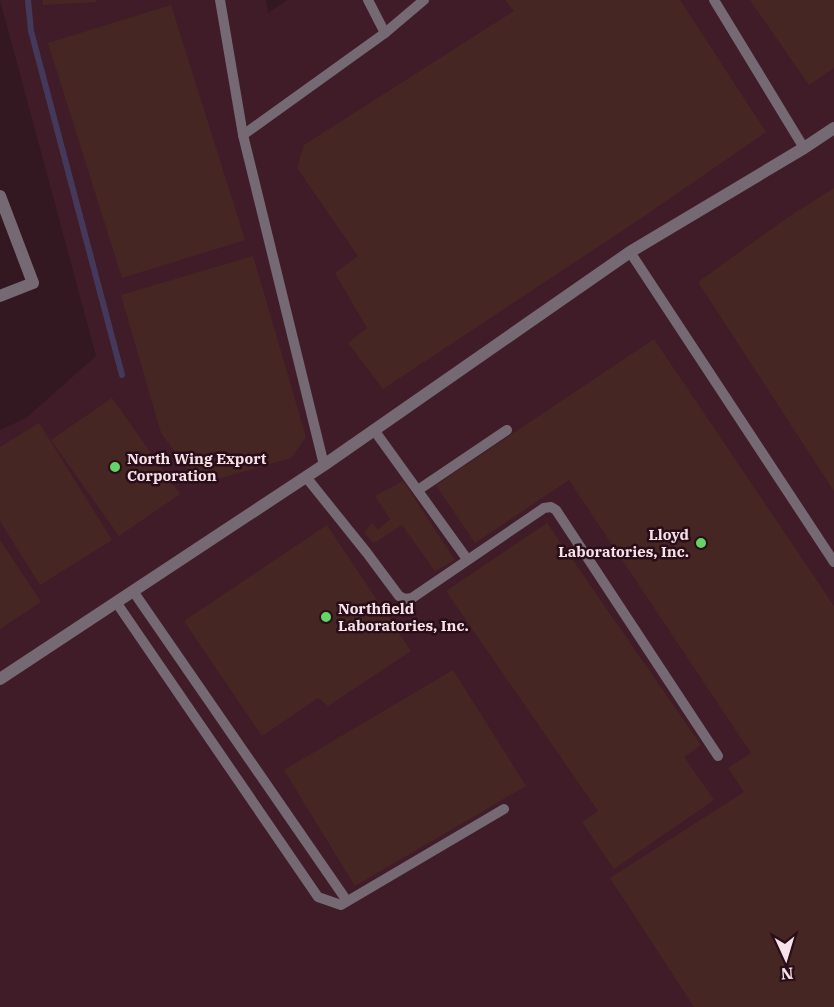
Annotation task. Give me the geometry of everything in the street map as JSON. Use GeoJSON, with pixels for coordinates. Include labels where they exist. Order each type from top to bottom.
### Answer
{"type":"FeatureCollection","features":[{"type":"Feature","properties":{"kind":"street"},"geometry":{"type":"LineString","coordinates":[[0,679],[324,465],[630,252],[834,128]]}},
{"type":"Feature","properties":{"kind":"street"},"geometry":{"type":"LineString","coordinates":[[0,196],[33,283],[0,296]]}},
{"type":"Feature","properties":{"kind":"lane"},"geometry":{"type":"LineString","coordinates":[[220,0],[243,135],[324,465]]}},
{"type":"Feature","properties":{"kind":"lane"},"geometry":{"type":"LineString","coordinates":[[368,0],[385,33]]}},
{"type":"Feature","properties":{"kind":"lane"},"geometry":{"type":"LineString","coordinates":[[243,135],[385,33],[424,0]]}},
{"type":"Feature","properties":{"kind":"lane"},"geometry":{"type":"LineString","coordinates":[[714,0],[804,148]]}},
{"type":"Feature","properties":{"kind":"lane"},"geometry":{"type":"LineString","coordinates":[[630,252],[834,562]]}},
{"type":"Feature","properties":{"kind":"lane"},"geometry":{"type":"LineString","coordinates":[[375,430],[467,559]]}},
{"type":"Feature","properties":{"kind":"lane"},"geometry":{"type":"LineString","coordinates":[[418,490],[507,430]]}},
{"type":"Feature","properties":{"kind":"lane"},"geometry":{"type":"LineString","coordinates":[[306,477],[399,596],[405,599],[412,598],[544,508],[551,507],[556,510],[718,756]]}},
{"type":"Feature","properties":{"kind":"lane"},"geometry":{"type":"LineString","coordinates":[[133,591],[347,901]]}},
{"type":"Feature","properties":{"kind":"lane"},"geometry":{"type":"LineString","coordinates":[[116,602],[318,897],[341,905],[504,809]]}},
{"type":"Feature","properties":{"kind":"shaded area"},"geometry":{"type":"Polygon","coordinates":[[[0,0],[266,0],[268,13],[287,0],[834,0],[834,1007],[0,1007],[0,430],[26,418],[96,356],[0,0]]]}},
{"type":"Feature","properties":{"kind":"building"},"geometry":{"type":"Polygon","coordinates":[[[43,0],[96,0],[96,2],[43,5],[43,0]]]}},
{"type":"Feature","properties":{"kind":"building"},"geometry":{"type":"Polygon","coordinates":[[[505,0],[680,0],[766,132],[640,219],[383,389],[348,343],[367,328],[335,273],[358,256],[297,168],[304,145],[514,11],[505,0]]]}},
{"type":"Feature","properties":{"kind":"building"},"geometry":{"type":"Polygon","coordinates":[[[750,0],[834,0],[834,68],[809,85],[750,0]]]}},
{"type":"Feature","properties":{"kind":"building"},"geometry":{"type":"Polygon","coordinates":[[[171,5],[245,240],[122,278],[48,43],[171,5]]]}},
{"type":"Feature","properties":{"kind":"building"},"geometry":{"type":"Polygon","coordinates":[[[834,188],[834,491],[698,282],[787,218],[834,188]]]}},
{"type":"Feature","properties":{"kind":"building"},"geometry":{"type":"Polygon","coordinates":[[[253,256],[306,437],[291,458],[199,484],[161,433],[121,295],[253,256]]]}},
{"type":"Feature","properties":{"kind":"building"},"geometry":{"type":"Polygon","coordinates":[[[654,339],[834,606],[834,1007],[694,1007],[610,878],[744,792],[728,768],[751,753],[569,480],[475,543],[436,485],[654,339]]]}},
{"type":"Feature","properties":{"kind":"building","name":"North Wing Export Corporation"},"geometry":{"type":"Polygon","coordinates":[[[112,398],[180,494],[119,536],[51,440],[112,398]]]}},
{"type":"Feature","properties":{"kind":"building"},"geometry":{"type":"Polygon","coordinates":[[[39,423],[112,540],[40,585],[0,521],[0,447],[39,423]]]}},
{"type":"Feature","properties":{"kind":"building"},"geometry":{"type":"Polygon","coordinates":[[[403,481],[455,560],[435,571],[402,525],[374,543],[364,533],[372,523],[378,530],[390,519],[375,496],[403,481]]]}},
{"type":"Feature","properties":{"kind":"building"},"geometry":{"type":"Polygon","coordinates":[[[547,523],[701,745],[684,757],[714,800],[614,869],[582,822],[598,811],[446,591],[547,523]]]}},
{"type":"Feature","properties":{"kind":"building","name":"Northfield Laboratories, Inc."},"geometry":{"type":"Polygon","coordinates":[[[327,525],[411,651],[328,706],[318,698],[262,736],[184,621],[327,525]]]}},
{"type":"Feature","properties":{"kind":"building"},"geometry":{"type":"Polygon","coordinates":[[[0,540],[41,602],[0,629],[0,540]]]}},
{"type":"Feature","properties":{"kind":"building"},"geometry":{"type":"Polygon","coordinates":[[[453,670],[526,786],[355,886],[284,770],[453,670]]]}},
{"type":"Feature","properties":{"kind":"waterway"},"geometry":{"type":"LineString","coordinates":[[28,0],[31,31],[122,375]]}},
{"type":"Feature","properties":{"kind":"place","name":"North Wing Export Corporation"},"geometry":{"type":"Point","coordinates":[115,467]}},
{"type":"Feature","properties":{"kind":"place","name":"Lloyd Laboratories, Inc."},"geometry":{"type":"Point","coordinates":[701,543]}},
{"type":"Feature","properties":{"kind":"place","name":"Northfield Laboratories, Inc."},"geometry":{"type":"Point","coordinates":[326,617]}}]}
